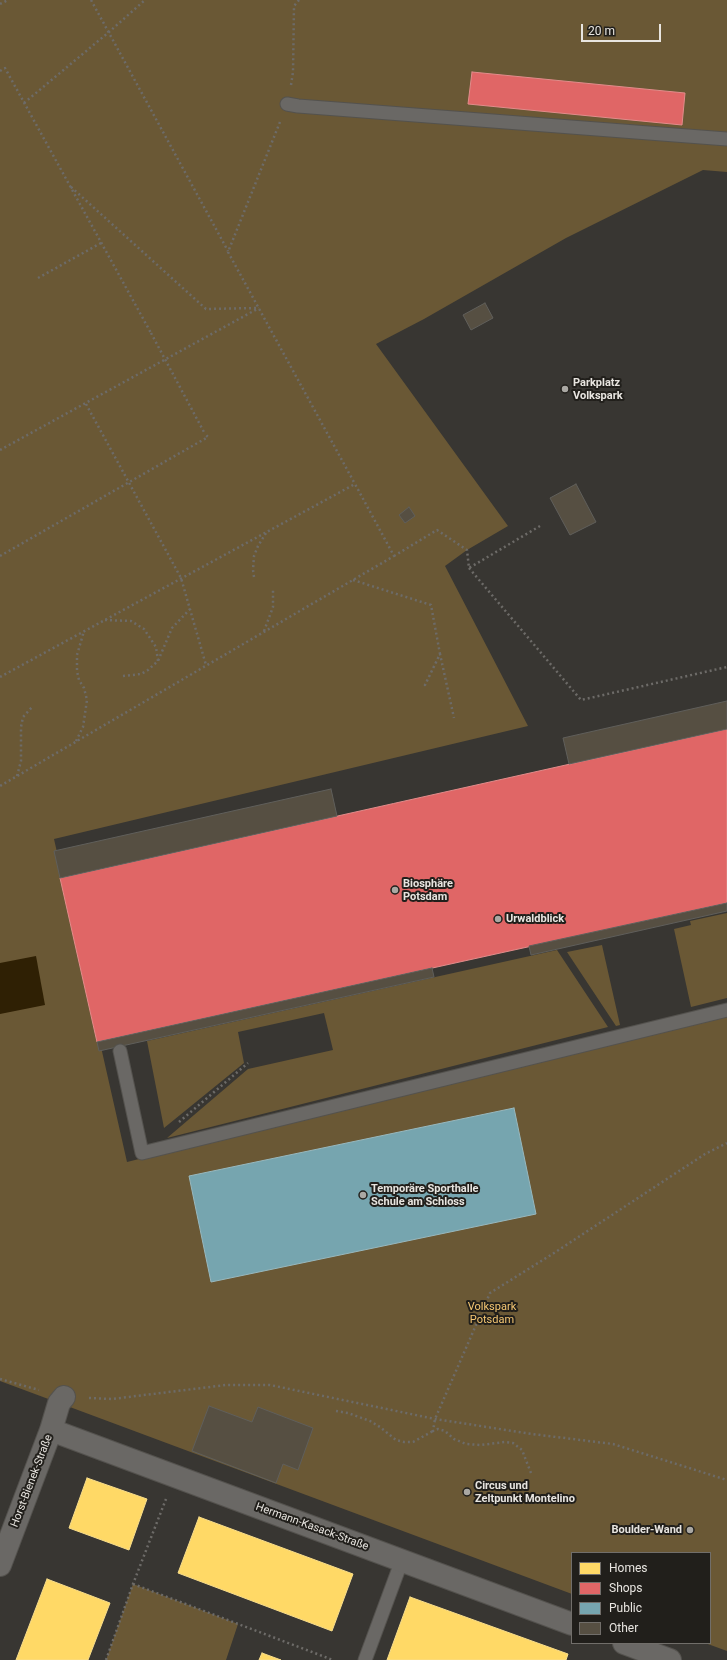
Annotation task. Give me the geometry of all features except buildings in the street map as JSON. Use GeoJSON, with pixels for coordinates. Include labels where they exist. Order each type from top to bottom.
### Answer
{"type":"FeatureCollection","features":[{"type":"Feature","properties":{"kind":"street","name":"Horst-Bienek-Straße"},"geometry":{"type":"LineString","coordinates":[[0,1565],[51,1430],[59,1403],[64,1397]]}},
{"type":"Feature","properties":{"kind":"street","name":"Hermann-Kasack-Straße"},"geometry":{"type":"LineString","coordinates":[[51,1430],[571,1624]]}},
{"type":"Feature","properties":{"kind":"street"},"geometry":{"type":"LineString","coordinates":[[627,1644],[670,1660]]}},
{"type":"Feature","properties":{"kind":"lane"},"geometry":{"type":"LineString","coordinates":[[287,104],[727,139]]}},
{"type":"Feature","properties":{"kind":"lane"},"geometry":{"type":"LineString","coordinates":[[120,1051],[142,1153],[727,1010]]}},
{"type":"Feature","properties":{"kind":"lane"},"geometry":{"type":"LineString","coordinates":[[365,1660],[402,1560]]}},
{"type":"Feature","properties":{"kind":"path"},"geometry":{"type":"LineString","coordinates":[[0,4],[8,0]]}},
{"type":"Feature","properties":{"kind":"path"},"geometry":{"type":"LineString","coordinates":[[91,0],[394,556]]}},
{"type":"Feature","properties":{"kind":"path"},"geometry":{"type":"LineString","coordinates":[[24,103],[145,0]]}},
{"type":"Feature","properties":{"kind":"path"},"geometry":{"type":"LineString","coordinates":[[228,252],[287,104],[293,72],[294,6],[299,0]]}},
{"type":"Feature","properties":{"kind":"path"},"geometry":{"type":"LineString","coordinates":[[0,71],[5,68],[208,437],[0,556]]}},
{"type":"Feature","properties":{"kind":"path"},"geometry":{"type":"LineString","coordinates":[[69,185],[206,309],[259,308]]}},
{"type":"Feature","properties":{"kind":"path"},"geometry":{"type":"LineString","coordinates":[[38,278],[100,243]]}},
{"type":"Feature","properties":{"kind":"path"},"geometry":{"type":"LineString","coordinates":[[0,450],[259,308]]}},
{"type":"Feature","properties":{"kind":"path"},"geometry":{"type":"LineString","coordinates":[[86,404],[181,578],[191,608],[206,665]]}},
{"type":"Feature","properties":{"kind":"path"},"geometry":{"type":"LineString","coordinates":[[0,677],[355,484]]}},
{"type":"Feature","properties":{"kind":"path"},"geometry":{"type":"LineString","coordinates":[[469,568],[540,526]]}},
{"type":"Feature","properties":{"kind":"path"},"geometry":{"type":"LineString","coordinates":[[0,786],[437,530],[467,550],[469,568],[582,700],[727,667]]}},
{"type":"Feature","properties":{"kind":"path"},"geometry":{"type":"LineString","coordinates":[[254,577],[254,556],[258,546],[267,532]]}},
{"type":"Feature","properties":{"kind":"path"},"geometry":{"type":"LineString","coordinates":[[352,580],[432,605],[440,654],[454,718]]}},
{"type":"Feature","properties":{"kind":"path"},"geometry":{"type":"LineString","coordinates":[[264,631],[273,607],[273,589]]}},
{"type":"Feature","properties":{"kind":"path"},"geometry":{"type":"LineString","coordinates":[[123,676],[141,674],[158,661],[172,628],[191,608]]}},
{"type":"Feature","properties":{"kind":"path"},"geometry":{"type":"LineString","coordinates":[[105,620],[131,622],[144,629],[156,647],[158,661]]}},
{"type":"Feature","properties":{"kind":"path"},"geometry":{"type":"LineString","coordinates":[[76,741],[83,726],[87,700],[84,688],[79,680],[77,672],[77,655],[84,631]]}},
{"type":"Feature","properties":{"kind":"path"},"geometry":{"type":"LineString","coordinates":[[424,685],[440,654]]}},
{"type":"Feature","properties":{"kind":"path"},"geometry":{"type":"LineString","coordinates":[[17,776],[21,761],[21,727],[23,717],[33,706]]}},
{"type":"Feature","properties":{"kind":"path"},"geometry":{"type":"LineString","coordinates":[[178,1123],[248,1063]]}},
{"type":"Feature","properties":{"kind":"path"},"geometry":{"type":"LineString","coordinates":[[433,1431],[434,1419],[490,1293],[554,1254],[705,1154],[727,1142]]}},
{"type":"Feature","properties":{"kind":"path"},"geometry":{"type":"LineString","coordinates":[[0,1379],[64,1397],[112,1399],[226,1385],[270,1385],[434,1419],[532,1434],[613,1444],[727,1480]]}},
{"type":"Feature","properties":{"kind":"path"},"geometry":{"type":"LineString","coordinates":[[336,1411],[354,1415],[370,1421],[396,1440],[404,1442],[413,1442],[438,1429],[445,1431],[454,1439],[466,1444],[481,1445],[505,1442],[512,1443],[522,1450],[531,1473]]}},
{"type":"Feature","properties":{"kind":"path"},"geometry":{"type":"LineString","coordinates":[[106,1660],[133,1584],[175,1476]]}},
{"type":"Feature","properties":{"kind":"path"},"geometry":{"type":"LineString","coordinates":[[133,1584],[333,1660]]}},
{"type":"Feature","properties":{"kind":"green space","name":"Volkspark Potsdam"},"geometry":{"type":"Polygon","coordinates":[[[0,0],[727,0],[727,172],[703,170],[566,238],[424,319],[376,344],[508,526],[467,550],[445,566],[528,726],[54,839],[127,1162],[627,1037],[727,1015],[727,1651],[708,1644],[711,1644],[711,1552],[571,1552],[571,1594],[0,1381],[0,0]]]}},
{"type":"Feature","properties":{"kind":"green space"},"geometry":{"type":"Polygon","coordinates":[[[727,913],[727,998],[691,1007],[674,929],[691,925],[690,921],[727,913]]]}},
{"type":"Feature","properties":{"kind":"green space"},"geometry":{"type":"Polygon","coordinates":[[[602,945],[620,1025],[616,1026],[567,952],[602,945]]]}},
{"type":"Feature","properties":{"kind":"green space"},"geometry":{"type":"Polygon","coordinates":[[[557,950],[608,1027],[167,1138],[248,1069],[333,1050],[324,1013],[238,1032],[244,1063],[164,1128],[147,1041],[557,950]]]}},
{"type":"Feature","properties":{"kind":"green space"},"geometry":{"type":"Polygon","coordinates":[[[133,1584],[238,1624],[226,1660],[106,1660],[133,1584]]]}},
{"type":"Feature","properties":{"kind":"shaded area"},"geometry":{"type":"Polygon","coordinates":[[[36,956],[45,1005],[0,1014],[0,963],[36,956]]]}},
{"type":"Feature","properties":{"kind":"place","name":"Parkplatz Volkspark"},"geometry":{"type":"Point","coordinates":[565,389]}},
{"type":"Feature","properties":{"kind":"place","name":"Biosphäre Potsdam"},"geometry":{"type":"Point","coordinates":[395,890]}},
{"type":"Feature","properties":{"kind":"place","name":"Urwaldblick"},"geometry":{"type":"Point","coordinates":[498,919]}},
{"type":"Feature","properties":{"kind":"place","name":"Temporäre Sporthalle Schule am Schloss"},"geometry":{"type":"Point","coordinates":[363,1195]}},
{"type":"Feature","properties":{"kind":"place","name":"Circus und Zeltpunkt Montelino"},"geometry":{"type":"Point","coordinates":[467,1492]}},
{"type":"Feature","properties":{"kind":"place","name":"Boulder-Wand"},"geometry":{"type":"Point","coordinates":[690,1530]}}]}
